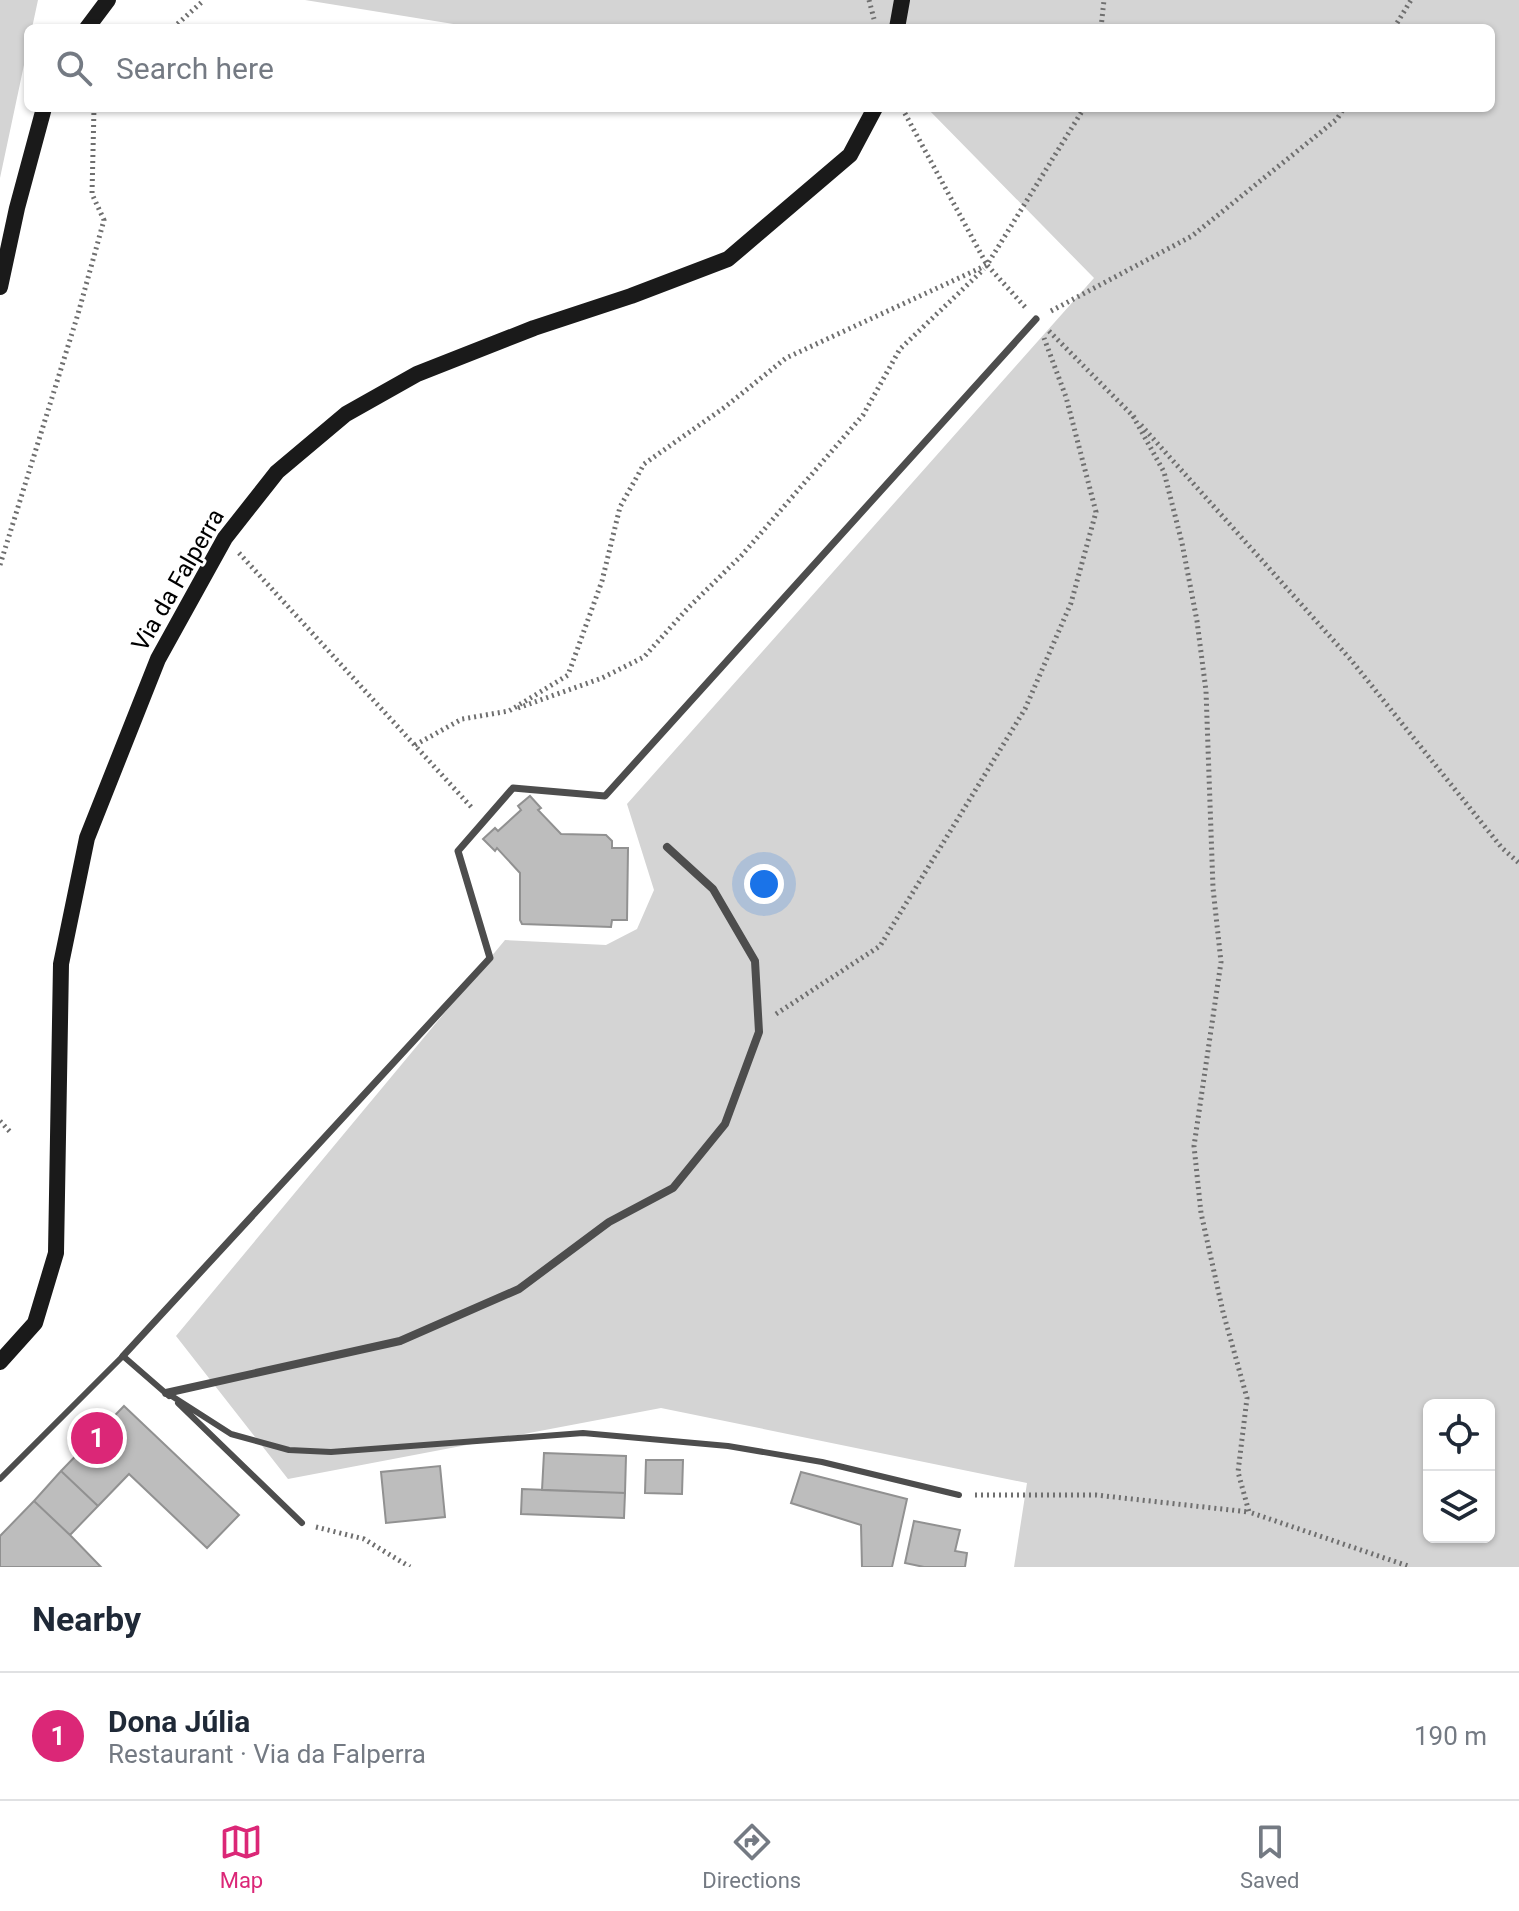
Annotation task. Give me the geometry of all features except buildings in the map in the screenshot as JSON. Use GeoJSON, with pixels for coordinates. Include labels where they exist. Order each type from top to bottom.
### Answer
{"type":"FeatureCollection","features":[{"type":"Feature","properties":{"kind":"main road"},"geometry":{"type":"LineString","coordinates":[[90,24],[108,0]]}},
{"type":"Feature","properties":{"kind":"main road"},"geometry":{"type":"LineString","coordinates":[[898,24],[902,0]]}},
{"type":"Feature","properties":{"kind":"main road"},"geometry":{"type":"LineString","coordinates":[[0,287],[43,112]]}},
{"type":"Feature","properties":{"kind":"main road","name":"Via da Falperra"},"geometry":{"type":"LineString","coordinates":[[0,1362],[35,1323],[56,1253],[61,964],[87,838],[158,659],[225,538],[277,472],[346,414],[417,374],[534,328],[728,259],[850,155],[873,112]]}},
{"type":"Feature","properties":{"kind":"street"},"geometry":{"type":"LineString","coordinates":[[123,1356],[490,958],[458,851],[513,788],[605,796],[1036,319]]}},
{"type":"Feature","properties":{"kind":"street"},"geometry":{"type":"LineString","coordinates":[[166,1393],[400,1341],[519,1289],[609,1222],[673,1188],[725,1124],[759,1032],[755,961],[713,889],[667,847]]}},
{"type":"Feature","properties":{"kind":"lane"},"geometry":{"type":"LineString","coordinates":[[0,1479],[123,1356],[302,1523]]}},
{"type":"Feature","properties":{"kind":"lane"},"geometry":{"type":"LineString","coordinates":[[166,1393],[231,1434],[289,1450],[331,1452],[583,1433],[744,1448],[822,1462],[959,1495]]}},
{"type":"Feature","properties":{"kind":"path"},"geometry":{"type":"LineString","coordinates":[[177,24],[204,0]]}},
{"type":"Feature","properties":{"kind":"path"},"geometry":{"type":"LineString","coordinates":[[869,0],[875,24]]}},
{"type":"Feature","properties":{"kind":"path"},"geometry":{"type":"LineString","coordinates":[[1101,24],[1104,0]]}},
{"type":"Feature","properties":{"kind":"path"},"geometry":{"type":"LineString","coordinates":[[1396,24],[1411,0]]}},
{"type":"Feature","properties":{"kind":"path"},"geometry":{"type":"LineString","coordinates":[[0,565],[104,220],[92,194],[94,112]]}},
{"type":"Feature","properties":{"kind":"path"},"geometry":{"type":"LineString","coordinates":[[904,112],[987,265],[1133,416],[1351,660],[1502,848],[1519,863]]}},
{"type":"Feature","properties":{"kind":"path"},"geometry":{"type":"LineString","coordinates":[[415,745],[462,719],[509,711],[602,678],[644,657],[742,555],[863,415],[900,349],[987,265],[1082,112]]}},
{"type":"Feature","properties":{"kind":"path"},"geometry":{"type":"LineString","coordinates":[[1036,319],[1192,236],[1337,119],[1341,112]]}},
{"type":"Feature","properties":{"kind":"path"},"geometry":{"type":"LineString","coordinates":[[509,711],[568,675],[602,581],[620,507],[644,464],[725,407],[786,358],[987,265]]}},
{"type":"Feature","properties":{"kind":"path"},"geometry":{"type":"LineString","coordinates":[[758,1025],[880,946],[1025,709],[1071,603],[1096,512],[1066,397],[1036,319]]}},
{"type":"Feature","properties":{"kind":"path"},"geometry":{"type":"LineString","coordinates":[[1133,416],[1164,472],[1197,621],[1206,691],[1213,888],[1221,962],[1194,1146],[1201,1213],[1223,1312],[1247,1398],[1238,1472],[1249,1512]]}},
{"type":"Feature","properties":{"kind":"path"},"geometry":{"type":"LineString","coordinates":[[225,538],[484,821]]}},
{"type":"Feature","properties":{"kind":"path"},"geometry":{"type":"LineString","coordinates":[[0,1121],[12,1134]]}},
{"type":"Feature","properties":{"kind":"path"},"geometry":{"type":"LineString","coordinates":[[959,1495],[1096,1495],[1249,1512],[1411,1567]]}},
{"type":"Feature","properties":{"kind":"path"},"geometry":{"type":"LineString","coordinates":[[302,1523],[364,1539],[410,1567]]}},
{"type":"Feature","properties":{"kind":"shaded area"},"geometry":{"type":"Polygon","coordinates":[[[0,0],[38,0],[33,24],[24,24],[24,65],[0,178],[0,0]]]}},
{"type":"Feature","properties":{"kind":"shaded area"},"geometry":{"type":"Polygon","coordinates":[[[305,0],[1519,0],[1519,1567],[1014,1567],[1027,1483],[661,1408],[288,1479],[176,1336],[505,940],[606,945],[637,929],[654,890],[627,804],[1094,278],[931,112],[1495,112],[1495,24],[453,24],[305,0]]]}},
{"type":"Feature","properties":{"kind":"place","name":"Dona Júlia"},"geometry":{"type":"Point","coordinates":[97,1438]}}]}
